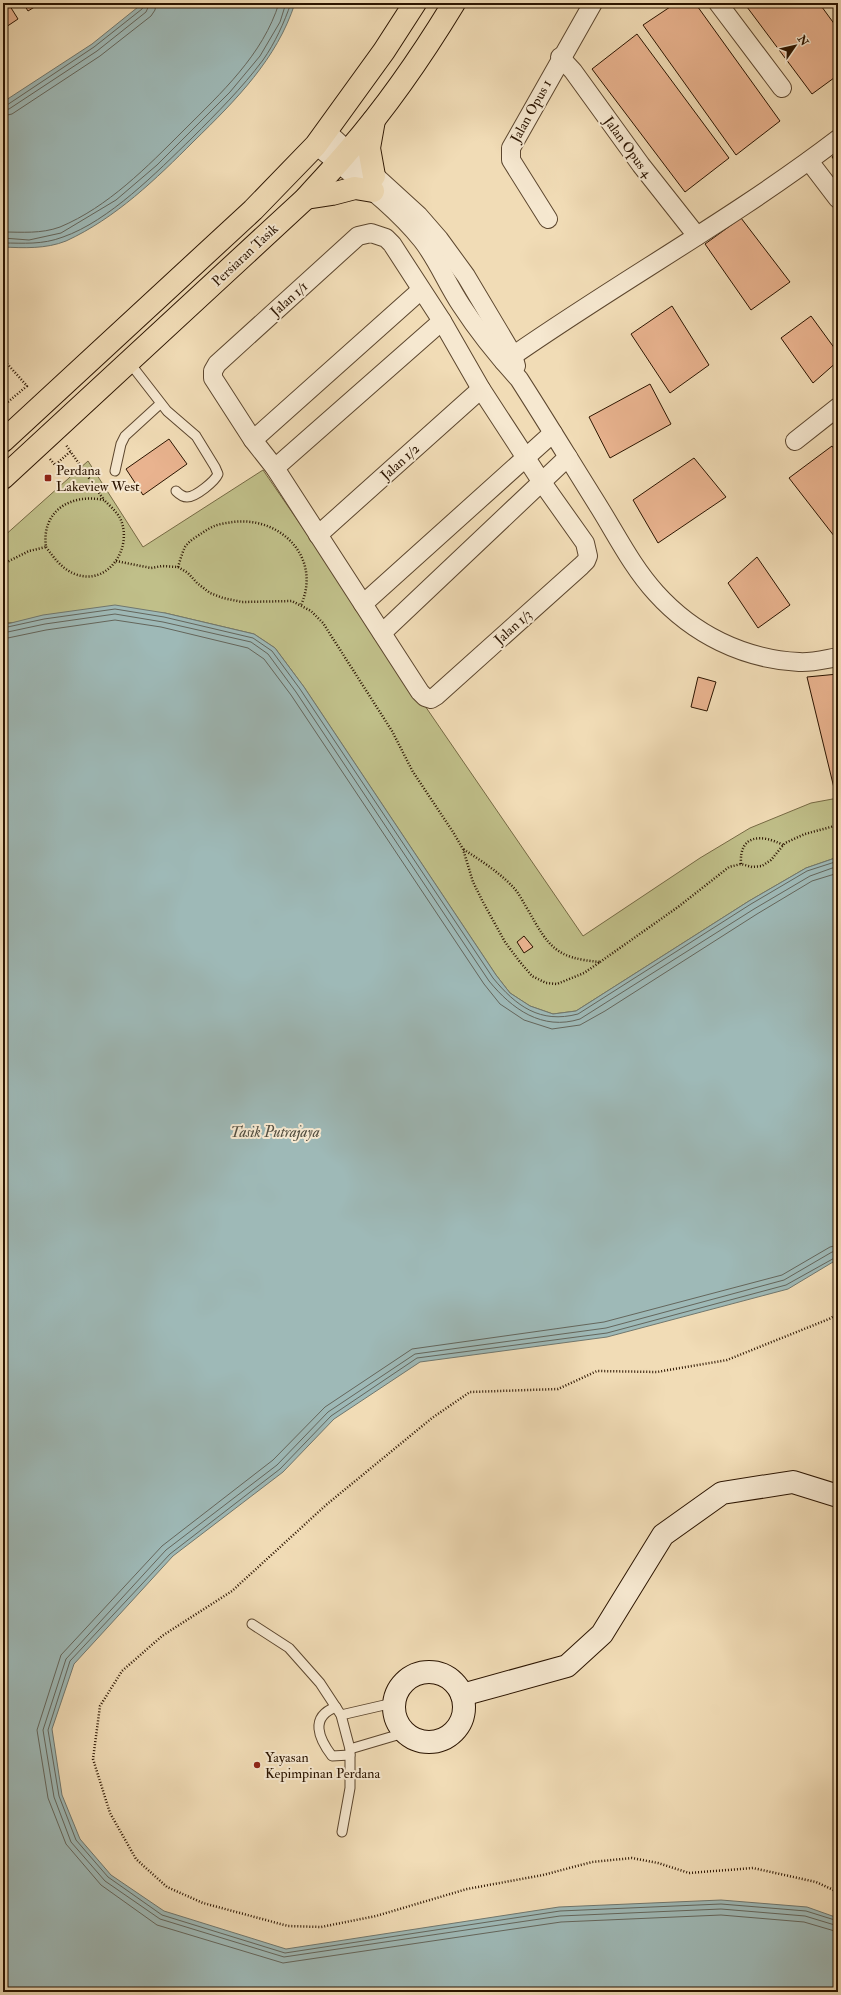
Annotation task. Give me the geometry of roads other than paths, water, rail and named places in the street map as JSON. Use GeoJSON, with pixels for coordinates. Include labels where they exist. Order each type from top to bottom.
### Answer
{"type":"FeatureCollection","features":[{"type":"Feature","properties":{"kind":"main road","name":"Persiaran Tasik"},"geometry":{"type":"LineString","coordinates":[[3,441],[253,210],[321,138],[384,51],[415,3]]}},
{"type":"Feature","properties":{"kind":"main road","name":"Persiaran Tasik"},"geometry":{"type":"LineString","coordinates":[[3,478],[306,198],[343,157],[374,119],[435,34],[454,3]]}},
{"type":"Feature","properties":{"kind":"main road"},"geometry":{"type":"LineString","coordinates":[[306,198],[332,194],[373,184],[369,148],[374,119]]}},
{"type":"Feature","properties":{"kind":"street","name":"Jalan Opus 1"},"geometry":{"type":"LineString","coordinates":[[548,219],[511,160],[511,148],[560,57],[592,3]]}},
{"type":"Feature","properties":{"kind":"street"},"geometry":{"type":"LineString","coordinates":[[718,3],[782,88]]}},
{"type":"Feature","properties":{"kind":"street","name":"Jalan Opus 4"},"geometry":{"type":"LineString","coordinates":[[560,57],[573,71],[641,165],[697,236]]}},
{"type":"Feature","properties":{"kind":"street"},"geometry":{"type":"LineString","coordinates":[[321,138],[414,220],[439,239],[466,276],[485,324],[509,359],[519,378],[633,562],[655,592],[675,612],[702,634],[736,650],[767,658],[800,662],[838,657]]}},
{"type":"Feature","properties":{"kind":"street"},"geometry":{"type":"LineString","coordinates":[[509,359],[697,236],[809,161],[838,139]]}},
{"type":"Feature","properties":{"kind":"street"},"geometry":{"type":"LineString","coordinates":[[809,161],[838,199]]}},
{"type":"Feature","properties":{"kind":"street","name":"Jalan 1/1"},"geometry":{"type":"LineString","coordinates":[[253,440],[216,384],[213,378],[213,371],[217,364],[358,236],[371,233],[386,238],[421,290]]}},
{"type":"Feature","properties":{"kind":"street"},"geometry":{"type":"LineString","coordinates":[[541,482],[526,456],[481,389],[442,321],[421,290],[253,440],[275,468],[382,633],[568,457]]}},
{"type":"Feature","properties":{"kind":"street"},"geometry":{"type":"LineString","coordinates":[[275,468],[442,321]]}},
{"type":"Feature","properties":{"kind":"street","name":"Jalan 1/2"},"geometry":{"type":"LineString","coordinates":[[318,535],[481,389]]}},
{"type":"Feature","properties":{"kind":"street"},"geometry":{"type":"LineString","coordinates":[[795,441],[838,408]]}},
{"type":"Feature","properties":{"kind":"street"},"geometry":{"type":"LineString","coordinates":[[363,604],[553,433]]}},
{"type":"Feature","properties":{"kind":"street","name":"Jalan 1/3"},"geometry":{"type":"LineString","coordinates":[[382,633],[420,692],[425,697],[431,699],[581,566],[586,561],[588,556],[585,542],[541,482]]}},
{"type":"Feature","properties":{"kind":"street"},"geometry":{"type":"LineString","coordinates":[[462,1695],[567,1666],[602,1634],[663,1535],[722,1493],[793,1482],[838,1496]]}},
{"type":"Feature","properties":{"kind":"street"},"geometry":{"type":"LineString","coordinates":[[424,1672],[436,1672],[447,1677],[456,1685],[462,1695],[464,1707],[462,1719],[457,1729],[448,1737],[437,1742],[426,1743],[414,1740],[404,1733],[397,1724],[393,1702],[397,1691],[404,1682],[413,1675],[424,1672]]}},
{"type":"Feature","properties":{"kind":"lane"},"geometry":{"type":"LineString","coordinates":[[129,362],[160,404],[196,436],[218,474],[216,480],[188,497],[176,491]]}},
{"type":"Feature","properties":{"kind":"lane"},"geometry":{"type":"LineString","coordinates":[[115,471],[121,444],[125,436],[160,404]]}},
{"type":"Feature","properties":{"kind":"lane"},"geometry":{"type":"LineString","coordinates":[[252,1624],[289,1648],[320,1683],[338,1711],[350,1752],[350,1788],[342,1832]]}},
{"type":"Feature","properties":{"kind":"lane"},"geometry":{"type":"LineString","coordinates":[[393,1702],[338,1711],[328,1710],[321,1716],[319,1723],[321,1742],[332,1756],[350,1752],[404,1733]]}},
{"type":"Feature","properties":{"kind":"water"},"geometry":{"type":"Polygon","coordinates":[[[143,3],[295,3],[278,42],[254,78],[210,126],[134,197],[102,221],[66,241],[43,247],[3,247],[3,102],[92,44],[143,3]]]}},
{"type":"Feature","properties":{"kind":"water","name":"Tasik Putrajaya"},"geometry":{"type":"Polygon","coordinates":[[[115,605],[165,613],[254,634],[275,648],[304,687],[496,975],[510,993],[530,1006],[553,1014],[576,1011],[749,901],[806,868],[838,857],[838,1259],[788,1289],[607,1337],[420,1362],[334,1419],[283,1472],[173,1556],[74,1664],[52,1729],[62,1795],[80,1839],[111,1875],[164,1911],[286,1949],[559,1907],[721,1900],[807,1907],[838,1918],[838,1992],[3,1992],[3,625],[43,615],[115,605]]]}},
{"type":"Feature","properties":{"kind":"place","name":"Perdana Lakeview West"},"geometry":{"type":"Point","coordinates":[48,478]}},
{"type":"Feature","properties":{"kind":"place","name":"Yayasan Kepimpinan Perdana"},"geometry":{"type":"Point","coordinates":[257,1765]}}]}
